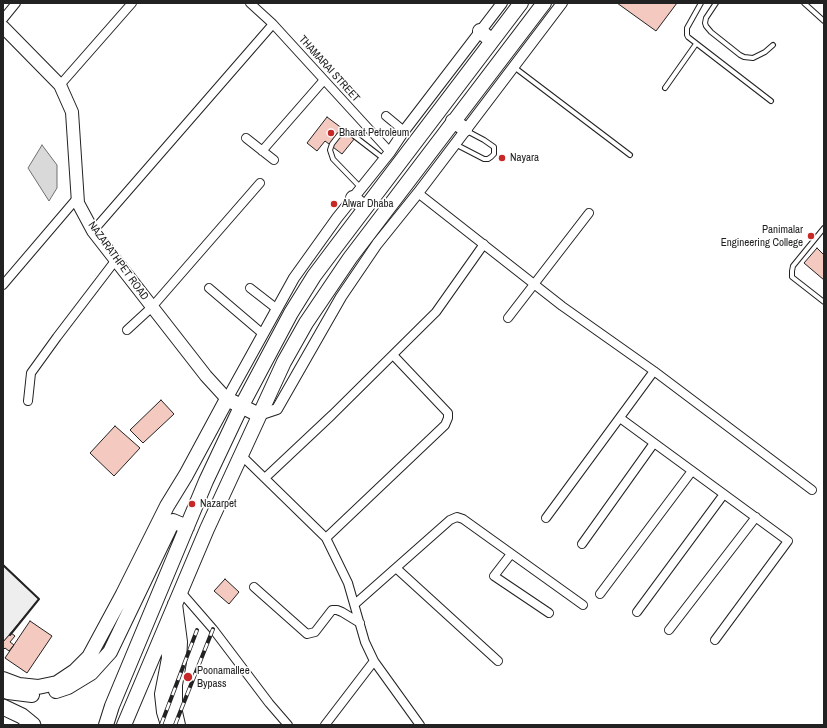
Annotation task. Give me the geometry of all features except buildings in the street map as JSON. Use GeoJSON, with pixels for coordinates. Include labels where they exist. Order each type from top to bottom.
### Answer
{"type":"FeatureCollection","features":[{"type":"Feature","properties":{"kind":"highway"},"geometry":{"type":"LineString","coordinates":[[106,725],[112,706],[206,481],[241,407],[291,312],[314,276],[521,3]]}},
{"type":"Feature","properties":{"kind":"highway"},"geometry":{"type":"LineString","coordinates":[[124,725],[207,529],[284,362],[306,323],[331,284],[424,158],[544,3]]}},
{"type":"Feature","properties":{"kind":"highway"},"geometry":{"type":"LineString","coordinates":[[480,31],[492,41]]}},
{"type":"Feature","properties":{"kind":"highway"},"geometry":{"type":"LineString","coordinates":[[453,121],[465,130]]}},
{"type":"Feature","properties":{"kind":"highway"},"geometry":{"type":"LineString","coordinates":[[357,193],[365,208]]}},
{"type":"Feature","properties":{"kind":"highway"},"geometry":{"type":"LineString","coordinates":[[3,679],[19,684],[38,687],[57,683],[75,671],[89,657],[123,594],[167,506],[186,475],[227,399],[259,415]]}},
{"type":"Feature","properties":{"kind":"highway"},"geometry":{"type":"LineString","coordinates":[[3,690],[26,694],[44,694],[68,687],[91,673],[110,652],[173,521],[187,527]]}},
{"type":"Feature","properties":{"kind":"highway"},"geometry":{"type":"LineString","coordinates":[[177,597],[180,642],[179,662],[175,685],[175,712],[178,725]]}},
{"type":"Feature","properties":{"kind":"highway"},"geometry":{"type":"LineString","coordinates":[[167,624],[169,658],[162,694],[164,712],[168,725]]}},
{"type":"Feature","properties":{"kind":"highway"},"geometry":{"type":"LineString","coordinates":[[3,707],[22,716],[33,725]]}},
{"type":"Feature","properties":{"kind":"main road","name":"NAZARATHPET ROAD"},"geometry":{"type":"LineString","coordinates":[[3,27],[60,85],[72,112],[78,203],[93,231],[206,376],[227,399]]}},
{"type":"Feature","properties":{"kind":"street"},"geometry":{"type":"LineString","coordinates":[[3,19],[16,3]]}},
{"type":"Feature","properties":{"kind":"street"},"geometry":{"type":"LineString","coordinates":[[60,85],[132,3]]}},
{"type":"Feature","properties":{"kind":"street","name":"THAMARAI STREET"},"geometry":{"type":"LineString","coordinates":[[250,3],[273,24],[324,80],[387,156]]}},
{"type":"Feature","properties":{"kind":"street"},"geometry":{"type":"LineString","coordinates":[[227,399],[294,278],[337,218],[387,156],[404,131],[502,3]]}},
{"type":"Feature","properties":{"kind":"street"},"geometry":{"type":"LineString","coordinates":[[259,415],[277,409],[341,297],[377,244],[418,193],[562,3]]}},
{"type":"Feature","properties":{"kind":"street"},"geometry":{"type":"LineString","coordinates":[[93,231],[273,24]]}},
{"type":"Feature","properties":{"kind":"street"},"geometry":{"type":"LineString","coordinates":[[262,151],[324,80]]}},
{"type":"Feature","properties":{"kind":"street"},"geometry":{"type":"LineString","coordinates":[[386,116],[404,131]]}},
{"type":"Feature","properties":{"kind":"street"},"geometry":{"type":"LineString","coordinates":[[246,138],[274,160]]}},
{"type":"Feature","properties":{"kind":"street"},"geometry":{"type":"LineString","coordinates":[[127,330],[152,308],[260,183]]}},
{"type":"Feature","properties":{"kind":"street"},"geometry":{"type":"LineString","coordinates":[[418,193],[562,306],[654,371],[812,490]]}},
{"type":"Feature","properties":{"kind":"street"},"geometry":{"type":"LineString","coordinates":[[3,285],[78,197]]}},
{"type":"Feature","properties":{"kind":"street"},"geometry":{"type":"LineString","coordinates":[[508,318],[589,213]]}},
{"type":"Feature","properties":{"kind":"street"},"geometry":{"type":"LineString","coordinates":[[265,478],[332,415],[436,312],[484,244]]}},
{"type":"Feature","properties":{"kind":"street"},"geometry":{"type":"LineString","coordinates":[[28,401],[31,373],[56,337],[116,261]]}},
{"type":"Feature","properties":{"kind":"street"},"geometry":{"type":"LineString","coordinates":[[209,288],[263,334]]}},
{"type":"Feature","properties":{"kind":"street"},"geometry":{"type":"LineString","coordinates":[[250,288],[277,309]]}},
{"type":"Feature","properties":{"kind":"street"},"geometry":{"type":"LineString","coordinates":[[326,538],[446,425],[448,413],[393,355]]}},
{"type":"Feature","properties":{"kind":"street"},"geometry":{"type":"LineString","coordinates":[[546,518],[654,371]]}},
{"type":"Feature","properties":{"kind":"street"},"geometry":{"type":"LineString","coordinates":[[620,418],[788,541],[715,640]]}},
{"type":"Feature","properties":{"kind":"street"},"geometry":{"type":"LineString","coordinates":[[582,544],[654,443]]}},
{"type":"Feature","properties":{"kind":"street"},"geometry":{"type":"LineString","coordinates":[[241,455],[326,538],[348,583],[365,642],[374,661],[420,725]]}},
{"type":"Feature","properties":{"kind":"street"},"geometry":{"type":"LineString","coordinates":[[600,594],[692,471]]}},
{"type":"Feature","properties":{"kind":"street"},"geometry":{"type":"LineString","coordinates":[[637,612],[724,494]]}},
{"type":"Feature","properties":{"kind":"street"},"geometry":{"type":"LineString","coordinates":[[669,630],[756,517]]}},
{"type":"Feature","properties":{"kind":"street"},"geometry":{"type":"LineString","coordinates":[[355,604],[450,520],[457,518],[463,519],[582,605]]}},
{"type":"Feature","properties":{"kind":"street"},"geometry":{"type":"LineString","coordinates":[[511,554],[494,576],[549,613]]}},
{"type":"Feature","properties":{"kind":"street"},"geometry":{"type":"LineString","coordinates":[[396,568],[498,661]]}},
{"type":"Feature","properties":{"kind":"street"},"geometry":{"type":"LineString","coordinates":[[254,587],[307,634],[314,632],[332,610],[342,612],[360,623]]}},
{"type":"Feature","properties":{"kind":"street"},"geometry":{"type":"LineString","coordinates":[[177,597],[213,629],[269,703],[288,725]]}},
{"type":"Feature","properties":{"kind":"street"},"geometry":{"type":"LineString","coordinates":[[325,725],[374,661]]}},
{"type":"Feature","properties":{"kind":"lane"},"geometry":{"type":"LineString","coordinates":[[701,3],[687,32],[688,37],[771,100]]}},
{"type":"Feature","properties":{"kind":"lane"},"geometry":{"type":"LineString","coordinates":[[716,3],[706,18],[706,26],[711,32],[740,55],[752,58],[765,52],[773,45]]}},
{"type":"Feature","properties":{"kind":"lane"},"geometry":{"type":"LineString","coordinates":[[804,3],[824,21]]}},
{"type":"Feature","properties":{"kind":"lane"},"geometry":{"type":"LineString","coordinates":[[665,88],[696,44]]}},
{"type":"Feature","properties":{"kind":"lane"},"geometry":{"type":"LineString","coordinates":[[514,66],[630,155]]}},
{"type":"Feature","properties":{"kind":"lane"},"geometry":{"type":"LineString","coordinates":[[455,144],[484,159],[488,159],[494,154],[494,147],[465,130]]}},
{"type":"Feature","properties":{"kind":"lane"},"geometry":{"type":"LineString","coordinates":[[357,193],[333,159],[330,150],[332,144],[339,135],[344,132],[354,134],[387,156]]}},
{"type":"Feature","properties":{"kind":"lane"},"geometry":{"type":"LineString","coordinates":[[824,228],[793,266],[792,277],[824,302]]}},
{"type":"Feature","properties":{"kind":"shaded area"},"geometry":{"type":"Polygon","coordinates":[[[42,145],[57,165],[57,188],[49,201],[28,168],[42,145]]]}},
{"type":"Feature","properties":{"kind":"shaded area"},"geometry":{"type":"Polygon","coordinates":[[[3,564],[39,599],[3,642],[3,564]]]}},
{"type":"Feature","properties":{"kind":"railway"},"geometry":{"type":"LineString","coordinates":[[175,725],[213,629]]}},
{"type":"Feature","properties":{"kind":"railway"},"geometry":{"type":"LineString","coordinates":[[161,725],[197,630]]}},
{"type":"Feature","properties":{"kind":"wall"},"geometry":{"type":"LineString","coordinates":[[3,565],[39,599],[10,635]]}},
{"type":"Feature","properties":{"kind":"place","name":"Bharat Petroleum"},"geometry":{"type":"Point","coordinates":[331,133]}},
{"type":"Feature","properties":{"kind":"place","name":"Nayara"},"geometry":{"type":"Point","coordinates":[502,158]}},
{"type":"Feature","properties":{"kind":"place","name":"Alwar Dhaba"},"geometry":{"type":"Point","coordinates":[334,204]}},
{"type":"Feature","properties":{"kind":"place","name":"Panimalar Engineering College"},"geometry":{"type":"Point","coordinates":[811,236]}},
{"type":"Feature","properties":{"kind":"place","name":"Nazarpet"},"geometry":{"type":"Point","coordinates":[192,504]}},
{"type":"Feature","properties":{"kind":"place","name":"Poonamallee Bypass"},"geometry":{"type":"Point","coordinates":[188,677]}}]}
